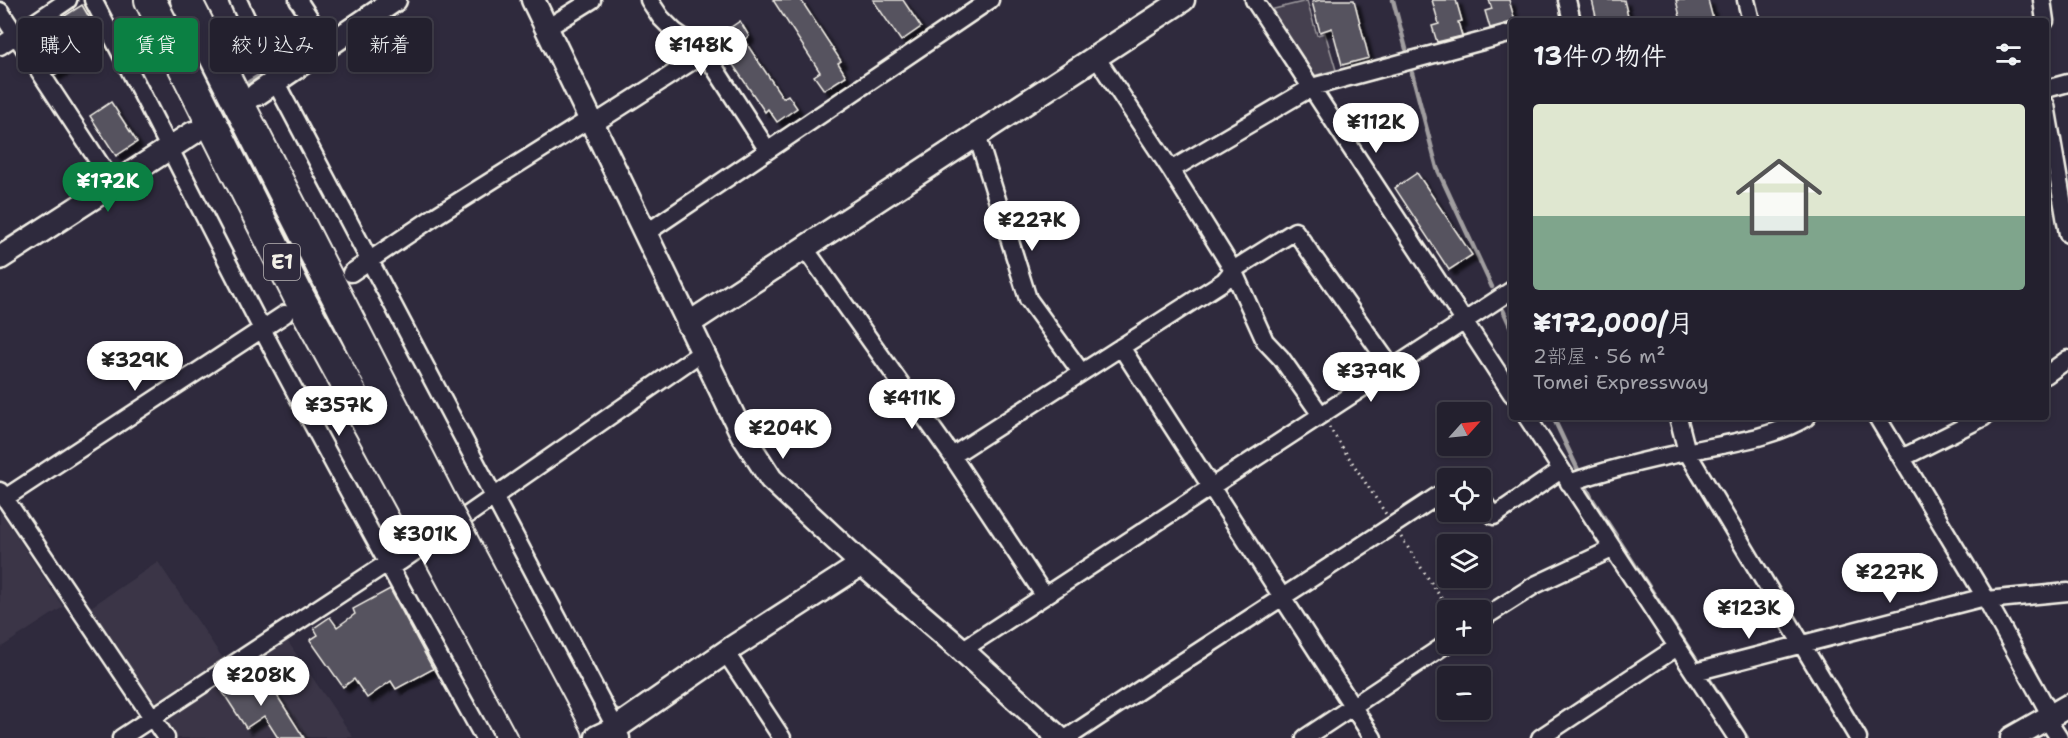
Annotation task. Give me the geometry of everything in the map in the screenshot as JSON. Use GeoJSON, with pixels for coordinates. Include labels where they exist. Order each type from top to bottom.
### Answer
{"type":"FeatureCollection","features":[{"type":"Feature","properties":{"kind":"highway","name":"E1"},"geometry":{"type":"LineString","coordinates":[[150,0],[299,297],[432,512]]}},
{"type":"Feature","properties":{"kind":"highway","name":"E1"},"geometry":{"type":"LineString","coordinates":[[186,0],[448,543],[537,738]]}},
{"type":"Feature","properties":{"kind":"highway","name":"E1"},"geometry":{"type":"LineString","coordinates":[[448,543],[567,738]]}},
{"type":"Feature","properties":{"kind":"street"},"geometry":{"type":"LineString","coordinates":[[0,46],[69,0]]}},
{"type":"Feature","properties":{"kind":"street"},"geometry":{"type":"LineString","coordinates":[[93,0],[263,330],[387,563],[484,738]]}},
{"type":"Feature","properties":{"kind":"street"},"geometry":{"type":"LineString","coordinates":[[238,0],[275,81],[494,498],[612,734],[726,653],[862,564]]}},
{"type":"Feature","properties":{"kind":"street"},"geometry":{"type":"LineString","coordinates":[[297,0],[309,18]]}},
{"type":"Feature","properties":{"kind":"street"},"geometry":{"type":"LineString","coordinates":[[336,41],[395,0]]}},
{"type":"Feature","properties":{"kind":"street"},"geometry":{"type":"LineString","coordinates":[[533,0],[742,435],[771,479],[862,564],[1059,738]]}},
{"type":"Feature","properties":{"kind":"street"},"geometry":{"type":"LineString","coordinates":[[547,28],[592,0]]}},
{"type":"Feature","properties":{"kind":"street"},"geometry":{"type":"LineString","coordinates":[[649,0],[661,18],[674,31],[705,54],[767,149]]}},
{"type":"Feature","properties":{"kind":"street"},"geometry":{"type":"LineString","coordinates":[[646,233],[990,0]]}},
{"type":"Feature","properties":{"kind":"street"},"geometry":{"type":"LineString","coordinates":[[688,324],[1184,0]]}},
{"type":"Feature","properties":{"kind":"street"},"geometry":{"type":"LineString","coordinates":[[1567,0],[1567,18]]}},
{"type":"Feature","properties":{"kind":"street"},"geometry":{"type":"LineString","coordinates":[[1746,0],[1749,18]]}},
{"type":"Feature","properties":{"kind":"street"},"geometry":{"type":"LineString","coordinates":[[2042,0],[2045,18]]}},
{"type":"Feature","properties":{"kind":"street"},"geometry":{"type":"LineString","coordinates":[[1259,2],[1509,390]]}},
{"type":"Feature","properties":{"kind":"street"},"geometry":{"type":"LineString","coordinates":[[0,11],[114,185]]}},
{"type":"Feature","properties":{"kind":"street"},"geometry":{"type":"LineString","coordinates":[[1171,170],[1312,87],[1509,34]]}},
{"type":"Feature","properties":{"kind":"street"},"geometry":{"type":"LineString","coordinates":[[351,273],[368,260],[592,121],[705,54]]}},
{"type":"Feature","properties":{"kind":"street"},"geometry":{"type":"LineString","coordinates":[[1096,57],[1171,170],[1233,270],[1266,341],[1281,358],[1321,415]]}},
{"type":"Feature","properties":{"kind":"street"},"geometry":{"type":"LineString","coordinates":[[257,94],[289,72]]}},
{"type":"Feature","properties":{"kind":"street"},"geometry":{"type":"LineString","coordinates":[[2049,88],[2068,83]]}},
{"type":"Feature","properties":{"kind":"street"},"geometry":{"type":"LineString","coordinates":[[0,258],[114,185],[166,138],[193,133]]}},
{"type":"Feature","properties":{"kind":"street"},"geometry":{"type":"LineString","coordinates":[[977,135],[1028,299],[1081,372]]}},
{"type":"Feature","properties":{"kind":"street"},"geometry":{"type":"LineString","coordinates":[[2049,146],[2068,234]]}},
{"type":"Feature","properties":{"kind":"street"},"geometry":{"type":"LineString","coordinates":[[952,456],[1224,281],[1233,270],[1295,231],[1392,368]]}},
{"type":"Feature","properties":{"kind":"street"},"geometry":{"type":"LineString","coordinates":[[804,248],[952,456],[1044,595]]}},
{"type":"Feature","properties":{"kind":"street"},"geometry":{"type":"LineString","coordinates":[[962,650],[1509,292]]}},
{"type":"Feature","properties":{"kind":"street"},"geometry":{"type":"LineString","coordinates":[[166,738],[2,494],[285,314]]}},
{"type":"Feature","properties":{"kind":"street"},"geometry":{"type":"LineString","coordinates":[[1121,346],[1373,738]]}},
{"type":"Feature","properties":{"kind":"street"},"geometry":{"type":"LineString","coordinates":[[122,738],[387,563],[400,562],[702,351]]}},
{"type":"Feature","properties":{"kind":"street"},"geometry":{"type":"LineString","coordinates":[[2049,373],[2068,359]]}},
{"type":"Feature","properties":{"kind":"street"},"geometry":{"type":"LineString","coordinates":[[1529,420],[1677,647],[1699,670],[1737,738]]}},
{"type":"Feature","properties":{"kind":"street"},"geometry":{"type":"LineString","coordinates":[[1679,420],[1687,452],[1858,738]]}},
{"type":"Feature","properties":{"kind":"street"},"geometry":{"type":"LineString","coordinates":[[1491,512],[1494,516],[1568,478],[1592,476],[1746,440],[1802,420]]}},
{"type":"Feature","properties":{"kind":"street"},"geometry":{"type":"LineString","coordinates":[[1879,420],[1986,599],[2059,711]]}},
{"type":"Feature","properties":{"kind":"street"},"geometry":{"type":"LineString","coordinates":[[1902,458],[1978,420]]}},
{"type":"Feature","properties":{"kind":"street"},"geometry":{"type":"LineString","coordinates":[[1067,738],[1437,496]]}},
{"type":"Feature","properties":{"kind":"street"},"geometry":{"type":"LineString","coordinates":[[1491,613],[1535,585],[1612,549]]}},
{"type":"Feature","properties":{"kind":"street"},"geometry":{"type":"LineString","coordinates":[[1699,670],[1986,599],[2068,592]]}},
{"type":"Feature","properties":{"kind":"street"},"geometry":{"type":"LineString","coordinates":[[1540,738],[1677,647]]}},
{"type":"Feature","properties":{"kind":"street"},"geometry":{"type":"LineString","coordinates":[[1305,738],[1437,651]]}},
{"type":"Feature","properties":{"kind":"street"},"geometry":{"type":"LineString","coordinates":[[726,653],[782,738]]}},
{"type":"Feature","properties":{"kind":"street"},"geometry":{"type":"LineString","coordinates":[[2012,738],[2059,711]]}},
{"type":"Feature","properties":{"kind":"street"},"geometry":{"type":"LineString","coordinates":[[2059,711],[2050,724],[2059,738]]}},
{"type":"Feature","properties":{"kind":"shaded area"},"geometry":{"type":"Polygon","coordinates":[[[1307,1],[1317,35],[1325,33],[1336,70],[1313,76],[1270,10],[1307,1]]]}},
{"type":"Feature","properties":{"kind":"shaded area"},"geometry":{"type":"Polygon","coordinates":[[[0,511],[63,607],[0,648],[0,511]]]}},
{"type":"Feature","properties":{"kind":"shaded area"},"geometry":{"type":"Polygon","coordinates":[[[158,562],[226,663],[155,710],[88,609],[158,562]]]}},
{"type":"Feature","properties":{"kind":"shaded area"},"geometry":{"type":"Polygon","coordinates":[[[284,636],[353,737],[176,738],[163,719],[284,636]]]}},
{"type":"Feature","properties":{"kind":"building"},"geometry":{"type":"Polygon","coordinates":[[[773,0],[801,0],[841,61],[838,63],[846,76],[824,90],[814,76],[820,72],[773,0]]]}},
{"type":"Feature","properties":{"kind":"building"},"geometry":{"type":"Polygon","coordinates":[[[873,0],[903,0],[921,27],[901,41],[873,0]]]}},
{"type":"Feature","properties":{"kind":"building"},"geometry":{"type":"Polygon","coordinates":[[[1354,0],[1369,58],[1342,65],[1332,28],[1320,32],[1312,2],[1354,0]]]}},
{"type":"Feature","properties":{"kind":"building"},"geometry":{"type":"Polygon","coordinates":[[[1432,0],[1456,0],[1462,21],[1458,22],[1462,36],[1437,42],[1432,26],[1439,24],[1432,0]]]}},
{"type":"Feature","properties":{"kind":"building"},"geometry":{"type":"Polygon","coordinates":[[[1489,0],[1509,0],[1514,18],[1509,18],[1509,23],[1490,28],[1485,11],[1492,9],[1489,0]]]}},
{"type":"Feature","properties":{"kind":"building"},"geometry":{"type":"Polygon","coordinates":[[[1592,0],[1624,0],[1628,18],[1596,18],[1592,0]]]}},
{"type":"Feature","properties":{"kind":"building"},"geometry":{"type":"Polygon","coordinates":[[[1676,0],[1708,0],[1713,18],[1680,18],[1676,0]]]}},
{"type":"Feature","properties":{"kind":"building"},"geometry":{"type":"Polygon","coordinates":[[[82,5],[90,18],[62,18],[82,5]]]}},
{"type":"Feature","properties":{"kind":"building"},"geometry":{"type":"Polygon","coordinates":[[[740,21],[749,36],[744,40],[783,98],[788,95],[797,108],[777,122],[768,109],[765,112],[723,50],[726,48],[718,36],[740,21]]]}},
{"type":"Feature","properties":{"kind":"building"},"geometry":{"type":"Polygon","coordinates":[[[111,102],[137,142],[116,156],[90,116],[111,102]]]}},
{"type":"Feature","properties":{"kind":"building"},"geometry":{"type":"Polygon","coordinates":[[[1417,173],[1472,255],[1449,270],[1395,188],[1417,173]]]}},
{"type":"Feature","properties":{"kind":"building"},"geometry":{"type":"Polygon","coordinates":[[[390,589],[433,669],[396,689],[391,681],[367,698],[354,679],[343,687],[310,640],[318,635],[314,628],[330,617],[337,627],[355,614],[353,609],[390,589]]]}},
{"type":"Feature","properties":{"kind":"building"},"geometry":{"type":"Polygon","coordinates":[[[264,675],[304,738],[278,738],[264,716],[246,728],[222,691],[239,679],[244,687],[264,675]]]}},
{"type":"Feature","properties":{"kind":"waterway"},"geometry":{"type":"LineString","coordinates":[[1393,0],[1406,49]]}},
{"type":"Feature","properties":{"kind":"waterway"},"geometry":{"type":"LineString","coordinates":[[1412,73],[1437,168],[1492,287]]}},
{"type":"Feature","properties":{"kind":"waterway"},"geometry":{"type":"LineString","coordinates":[[249,82],[259,76]]}},
{"type":"Feature","properties":{"kind":"waterway"},"geometry":{"type":"LineString","coordinates":[[142,153],[163,139]]}},
{"type":"Feature","properties":{"kind":"waterway"},"geometry":{"type":"LineString","coordinates":[[0,244],[56,209]]}},
{"type":"Feature","properties":{"kind":"waterway"},"geometry":{"type":"LineString","coordinates":[[1503,310],[1509,323]]}},
{"type":"Feature","properties":{"kind":"waterway"},"geometry":{"type":"LineString","coordinates":[[1554,420],[1580,474]]}},
{"type":"Feature","properties":{"kind":"waterway"},"geometry":{"type":"LineString","coordinates":[[1584,482],[1591,497],[1701,667]]}},
{"type":"Feature","properties":{"kind":"waterway"},"geometry":{"type":"LineString","coordinates":[[1706,674],[1747,738]]}}]}
